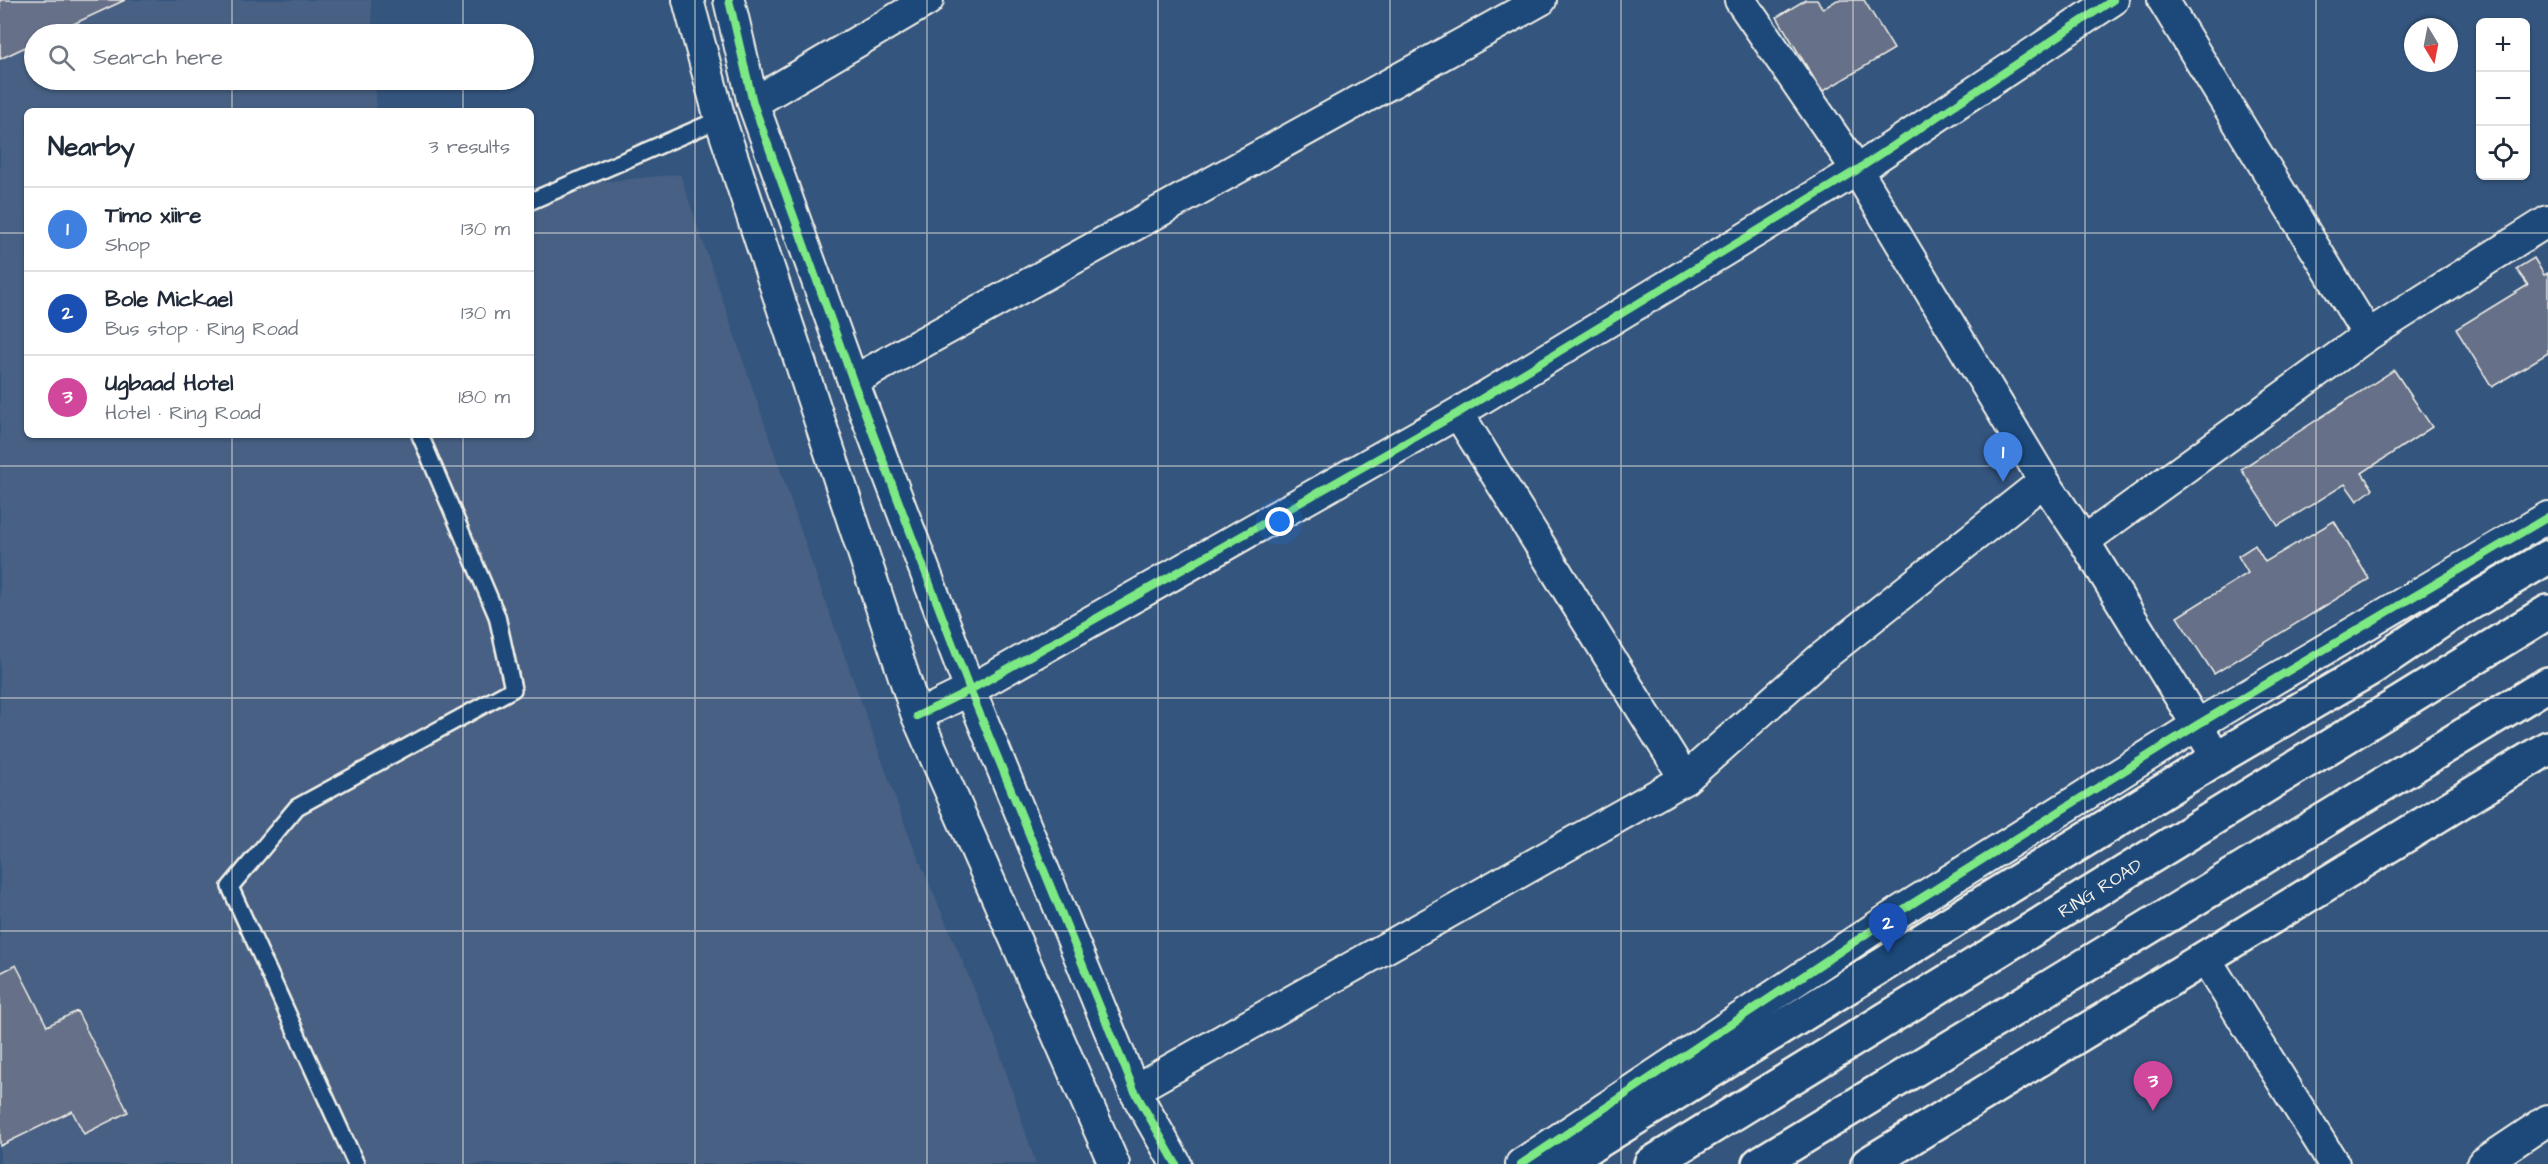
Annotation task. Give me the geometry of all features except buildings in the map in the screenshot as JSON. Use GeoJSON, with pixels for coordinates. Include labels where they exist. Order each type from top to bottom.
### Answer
{"type":"FeatureCollection","features":[{"type":"Feature","properties":{"kind":"main road"},"geometry":{"type":"LineString","coordinates":[[1561,1164],[2217,758],[2371,668],[2445,618],[2548,556]]}},
{"type":"Feature","properties":{"kind":"main road","name":"RING ROAD"},"geometry":{"type":"LineString","coordinates":[[1651,1164],[2548,612]]}},
{"type":"Feature","properties":{"kind":"main road"},"geometry":{"type":"LineString","coordinates":[[1759,1164],[2548,684]]}},
{"type":"Feature","properties":{"kind":"main road"},"geometry":{"type":"LineString","coordinates":[[1868,1164],[2548,748]]}},
{"type":"Feature","properties":{"kind":"street"},"geometry":{"type":"LineString","coordinates":[[688,0],[720,119],[917,716],[1114,1164]]}},
{"type":"Feature","properties":{"kind":"street"},"geometry":{"type":"LineString","coordinates":[[729,0],[753,103],[970,690],[1134,1090],[1176,1164]]}},
{"type":"Feature","properties":{"kind":"street"},"geometry":{"type":"LineString","coordinates":[[753,103],[928,0]]}},
{"type":"Feature","properties":{"kind":"street"},"geometry":{"type":"LineString","coordinates":[[854,381],[1541,0]]}},
{"type":"Feature","properties":{"kind":"street"},"geometry":{"type":"LineString","coordinates":[[1740,0],[1857,170],[2044,482],[2084,541],[2217,758]]}},
{"type":"Feature","properties":{"kind":"street"},"geometry":{"type":"LineString","coordinates":[[917,716],[970,690],[1458,413],[1857,170],[2113,0]]}},
{"type":"Feature","properties":{"kind":"street"},"geometry":{"type":"LineString","coordinates":[[2163,0],[2368,335]]}},
{"type":"Feature","properties":{"kind":"street"},"geometry":{"type":"LineString","coordinates":[[2084,541],[2368,335],[2548,220]]}},
{"type":"Feature","properties":{"kind":"street"},"geometry":{"type":"LineString","coordinates":[[1458,413],[1685,778]]}},
{"type":"Feature","properties":{"kind":"street"},"geometry":{"type":"LineString","coordinates":[[1134,1090],[1685,778],[1820,659],[2044,482]]}},
{"type":"Feature","properties":{"kind":"street"},"geometry":{"type":"LineString","coordinates":[[1521,1164],[1899,912],[2197,725],[2548,517]]}},
{"type":"Feature","properties":{"kind":"street"},"geometry":{"type":"LineString","coordinates":[[2205,958],[2334,1164]]}},
{"type":"Feature","properties":{"kind":"street"},"geometry":{"type":"LineString","coordinates":[[2482,1164],[2548,1119]]}},
{"type":"Feature","properties":{"kind":"lane"},"geometry":{"type":"LineString","coordinates":[[534,200],[720,119]]}},
{"type":"Feature","properties":{"kind":"lane"},"geometry":{"type":"LineString","coordinates":[[356,1164],[230,887],[297,807],[513,689],[497,616],[421,438]]}},
{"type":"Feature","properties":{"kind":"shaded area"},"geometry":{"type":"Polygon","coordinates":[[[0,0],[371,0],[372,24],[24,24],[24,90],[376,90],[377,108],[24,108],[24,438],[534,438],[534,189],[680,174],[816,575],[909,836],[995,1038],[1036,1164],[0,1164],[0,0]]]}},
{"type":"Feature","properties":{"kind":"cycle path"},"geometry":{"type":"LineString","coordinates":[[729,0],[753,103],[853,381],[970,690],[1134,1090],[1176,1164]]}},
{"type":"Feature","properties":{"kind":"cycle path"},"geometry":{"type":"LineString","coordinates":[[917,716],[970,690],[1458,413],[1857,170],[2113,0]]}},
{"type":"Feature","properties":{"kind":"cycle path"},"geometry":{"type":"LineString","coordinates":[[1521,1164],[1899,912],[2197,725],[2548,517]]}},
{"type":"Feature","properties":{"kind":"place","name":"Timo xiire"},"geometry":{"type":"Point","coordinates":[2003,482]}},
{"type":"Feature","properties":{"kind":"place","name":"Bole Mickael"},"geometry":{"type":"Point","coordinates":[1888,953]}},
{"type":"Feature","properties":{"kind":"place","name":"Ugbaad Hotel"},"geometry":{"type":"Point","coordinates":[2153,1111]}}]}
